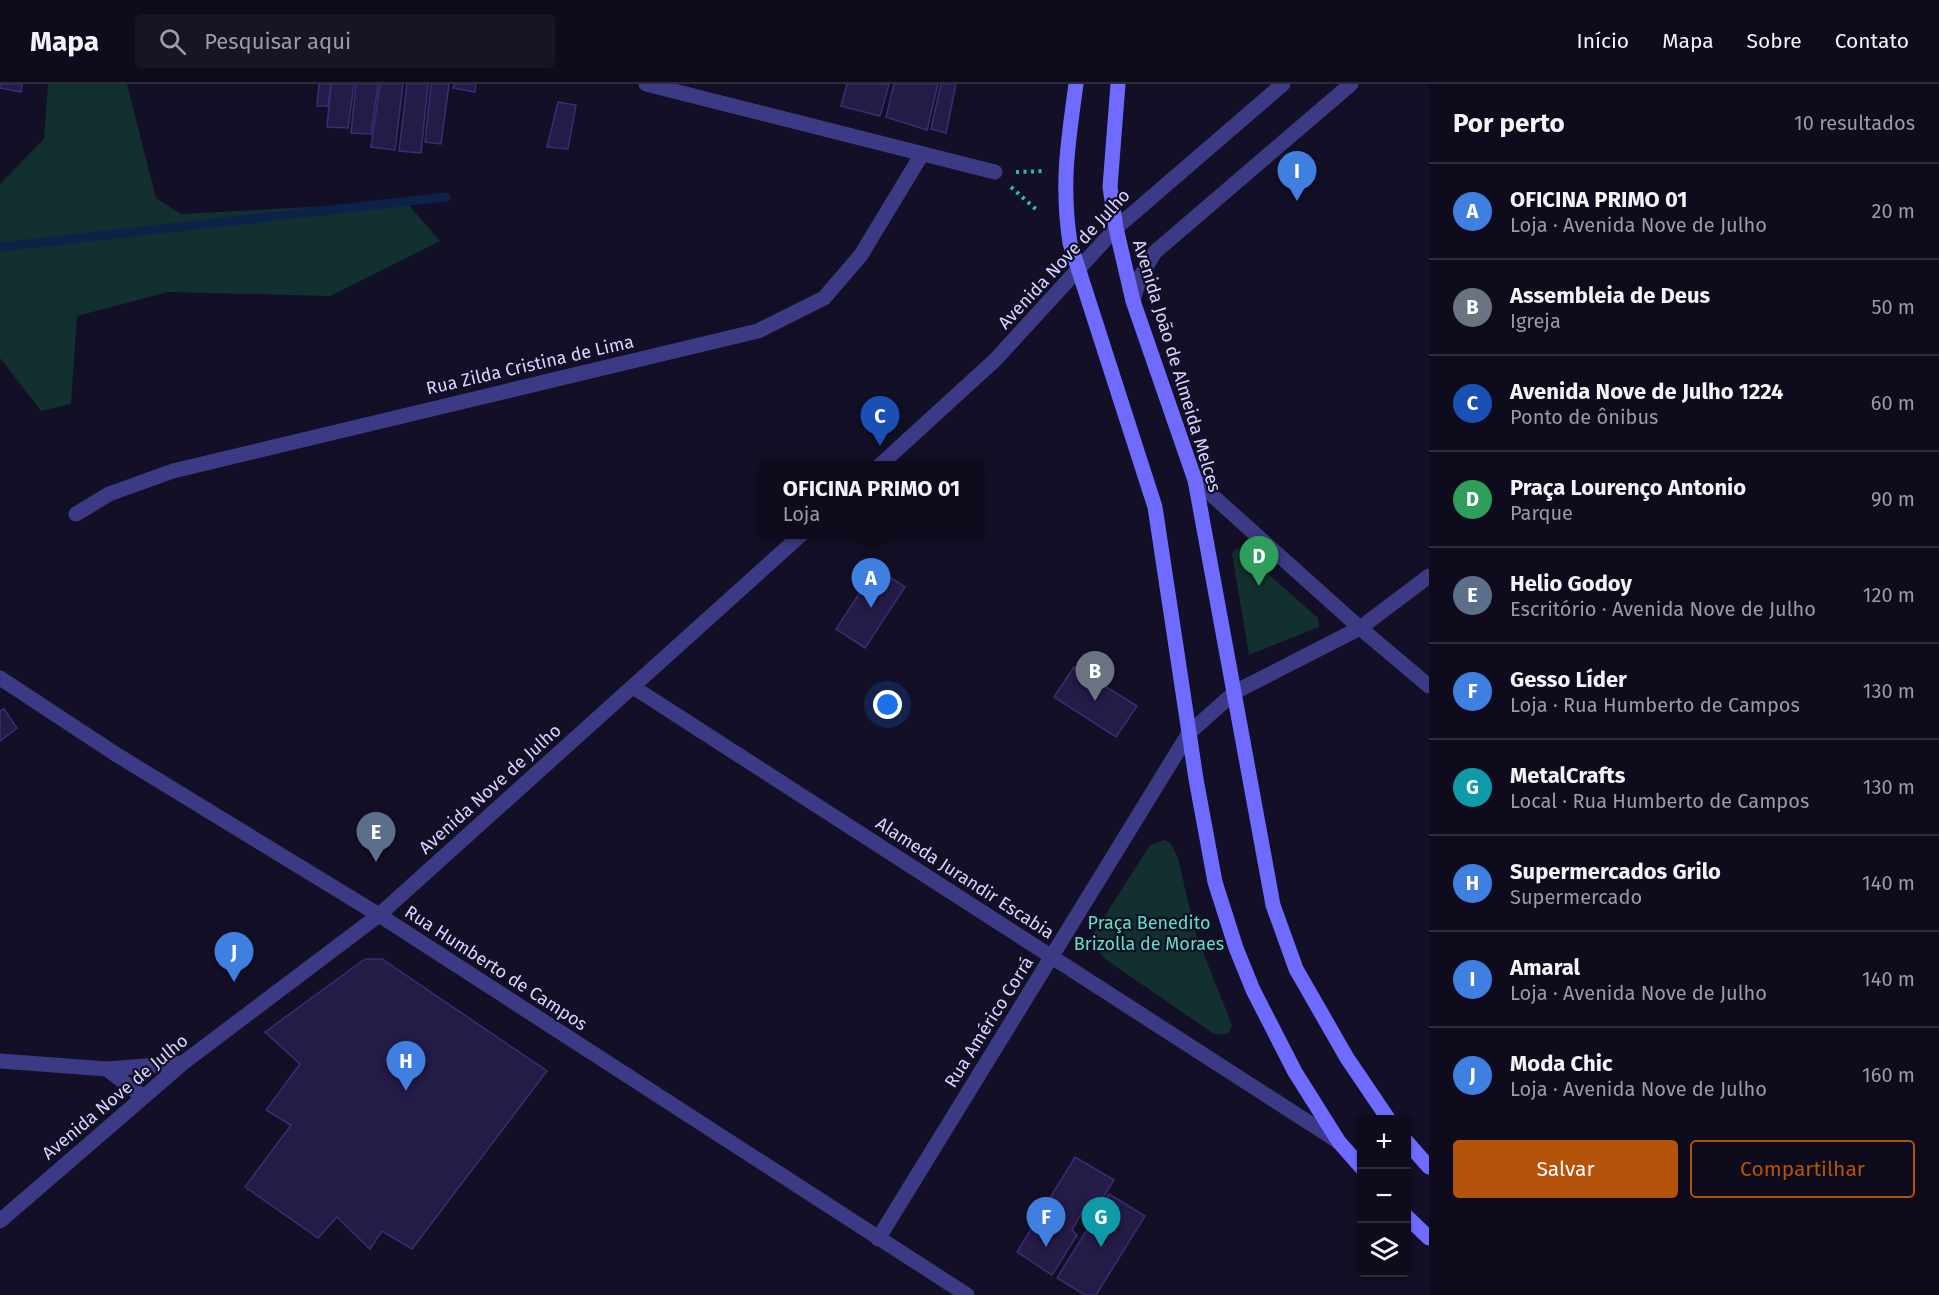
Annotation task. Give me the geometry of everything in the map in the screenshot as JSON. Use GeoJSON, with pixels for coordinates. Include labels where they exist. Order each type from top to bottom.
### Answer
{"type":"FeatureCollection","features":[{"type":"Feature","properties":{"kind":"main road"},"geometry":{"type":"LineString","coordinates":[[1076,84],[1064,171],[1065,211],[1070,243],[1155,507],[1189,734],[1215,882],[1236,948],[1253,990],[1295,1072],[1339,1142]]}},
{"type":"Feature","properties":{"kind":"main road","name":"Avenida João de Almeida Melces"},"geometry":{"type":"LineString","coordinates":[[1118,84],[1110,187],[1116,228],[1133,301],[1195,480],[1273,905],[1292,959],[1347,1058],[1386,1115]]}},
{"type":"Feature","properties":{"kind":"main road","name":"Alameda Jurandir Escabia"},"geometry":{"type":"LineString","coordinates":[[1339,1142],[1357,1162]]}},
{"type":"Feature","properties":{"kind":"main road"},"geometry":{"type":"LineString","coordinates":[[1411,1146],[1429,1167]]}},
{"type":"Feature","properties":{"kind":"main road"},"geometry":{"type":"LineString","coordinates":[[1411,1220],[1429,1238]]}},
{"type":"Feature","properties":{"kind":"street"},"geometry":{"type":"LineString","coordinates":[[646,84],[994,172]]}},
{"type":"Feature","properties":{"kind":"street","name":"Avenida Nove de Julho"},"geometry":{"type":"LineString","coordinates":[[883,461],[995,360],[1116,228],[1283,84]]}},
{"type":"Feature","properties":{"kind":"street"},"geometry":{"type":"LineString","coordinates":[[1133,301],[1145,266],[1155,252],[1351,84]]}},
{"type":"Feature","properties":{"kind":"street","name":"Rua Zilda Cristina de Lima"},"geometry":{"type":"LineString","coordinates":[[76,514],[109,494],[173,471],[758,331],[824,298],[861,255],[922,154]]}},
{"type":"Feature","properties":{"kind":"street"},"geometry":{"type":"LineString","coordinates":[[1195,480],[1360,628],[1429,686]]}},
{"type":"Feature","properties":{"kind":"street","name":"Avenida Nove de Julho"},"geometry":{"type":"LineString","coordinates":[[0,1221],[183,1063],[379,915],[796,539]]}},
{"type":"Feature","properties":{"kind":"street"},"geometry":{"type":"LineString","coordinates":[[1189,734],[1235,692],[1360,628],[1429,576]]}},
{"type":"Feature","properties":{"kind":"street","name":"Rua Humberto de Campos"},"geometry":{"type":"LineString","coordinates":[[0,678],[117,754],[379,915],[967,1295]]}},
{"type":"Feature","properties":{"kind":"street","name":"Alameda Jurandir Escabia"},"geometry":{"type":"LineString","coordinates":[[633,687],[1339,1142]]}},
{"type":"Feature","properties":{"kind":"street","name":"Rua Américo Corrá"},"geometry":{"type":"LineString","coordinates":[[878,1239],[1189,734]]}},
{"type":"Feature","properties":{"kind":"street"},"geometry":{"type":"LineString","coordinates":[[0,1061],[107,1069],[183,1063]]}},
{"type":"Feature","properties":{"kind":"street"},"geometry":{"type":"LineString","coordinates":[[107,1069],[143,1097]]}},
{"type":"Feature","properties":{"kind":"path"},"geometry":{"type":"LineString","coordinates":[[994,172],[1064,171]]}},
{"type":"Feature","properties":{"kind":"path"},"geometry":{"type":"LineString","coordinates":[[994,172],[1038,211]]}},
{"type":"Feature","properties":{"kind":"green space"},"geometry":{"type":"Polygon","coordinates":[[[48,84],[127,84],[156,198],[181,214],[406,202],[440,241],[330,296],[168,292],[77,316],[71,404],[41,411],[0,358],[0,184],[44,139],[48,84]]]}},
{"type":"Feature","properties":{"kind":"green space"},"geometry":{"type":"Polygon","coordinates":[[[1235,549],[1240,549],[1318,618],[1319,627],[1249,655],[1232,554],[1235,549]]]}},
{"type":"Feature","properties":{"kind":"green space","name":"Praça Benedito Brizolla de Moraes"},"geometry":{"type":"Polygon","coordinates":[[[1165,840],[1171,844],[1178,858],[1195,932],[1232,1025],[1228,1034],[1214,1034],[1105,959],[1095,946],[1094,933],[1150,845],[1165,840]]]}},
{"type":"Feature","properties":{"kind":"building"},"geometry":{"type":"Polygon","coordinates":[[[0,84],[22,84],[21,92],[0,88],[0,84]]]}},
{"type":"Feature","properties":{"kind":"building"},"geometry":{"type":"Polygon","coordinates":[[[319,84],[331,84],[328,106],[317,106],[319,84]]]}},
{"type":"Feature","properties":{"kind":"building"},"geometry":{"type":"Polygon","coordinates":[[[331,84],[354,84],[348,128],[327,127],[331,84]]]}},
{"type":"Feature","properties":{"kind":"building"},"geometry":{"type":"Polygon","coordinates":[[[356,84],[378,84],[371,134],[351,133],[356,84]]]}},
{"type":"Feature","properties":{"kind":"building"},"geometry":{"type":"Polygon","coordinates":[[[380,84],[403,84],[395,150],[371,147],[380,84]]]}},
{"type":"Feature","properties":{"kind":"building"},"geometry":{"type":"Polygon","coordinates":[[[407,84],[428,84],[421,153],[399,151],[407,84]]]}},
{"type":"Feature","properties":{"kind":"building"},"geometry":{"type":"Polygon","coordinates":[[[431,84],[449,84],[441,144],[425,142],[431,84]]]}},
{"type":"Feature","properties":{"kind":"building"},"geometry":{"type":"Polygon","coordinates":[[[454,84],[476,84],[475,92],[453,88],[454,84]]]}},
{"type":"Feature","properties":{"kind":"building"},"geometry":{"type":"Polygon","coordinates":[[[847,84],[889,84],[880,116],[841,106],[847,84]]]}},
{"type":"Feature","properties":{"kind":"building"},"geometry":{"type":"Polygon","coordinates":[[[894,84],[938,84],[927,130],[886,117],[894,84]]]}},
{"type":"Feature","properties":{"kind":"building"},"geometry":{"type":"Polygon","coordinates":[[[941,84],[956,84],[946,133],[931,129],[941,84]]]}},
{"type":"Feature","properties":{"kind":"building"},"geometry":{"type":"Polygon","coordinates":[[[558,102],[576,105],[568,149],[547,147],[558,102]]]}},
{"type":"Feature","properties":{"kind":"building"},"geometry":{"type":"Polygon","coordinates":[[[876,568],[905,587],[865,648],[836,629],[876,568]]]}},
{"type":"Feature","properties":{"kind":"building"},"geometry":{"type":"Polygon","coordinates":[[[1074,667],[1137,706],[1116,737],[1054,697],[1074,667]]]}},
{"type":"Feature","properties":{"kind":"building"},"geometry":{"type":"Polygon","coordinates":[[[4,709],[17,728],[0,741],[0,711],[4,709]]]}},
{"type":"Feature","properties":{"kind":"building"},"geometry":{"type":"Polygon","coordinates":[[[365,959],[382,959],[547,1071],[412,1249],[382,1231],[370,1249],[337,1217],[318,1238],[245,1187],[291,1125],[266,1110],[300,1064],[265,1032],[365,959]]]}},
{"type":"Feature","properties":{"kind":"building"},"geometry":{"type":"Polygon","coordinates":[[[1075,1157],[1114,1180],[1095,1210],[1085,1207],[1072,1230],[1077,1235],[1052,1275],[1017,1252],[1075,1157]]]}},
{"type":"Feature","properties":{"kind":"building"},"geometry":{"type":"Polygon","coordinates":[[[1109,1194],[1145,1216],[1096,1295],[1085,1295],[1057,1278],[1109,1194]]]}},
{"type":"Feature","properties":{"kind":"waterway"},"geometry":{"type":"LineString","coordinates":[[0,247],[446,197]]}},
{"type":"Feature","properties":{"kind":"place","name":"Amaral"},"geometry":{"type":"Point","coordinates":[1297,201]}},
{"type":"Feature","properties":{"kind":"place","name":"Avenida Nove de Julho 1224"},"geometry":{"type":"Point","coordinates":[880,446]}},
{"type":"Feature","properties":{"kind":"place","name":"Praça Lourenço Antonio"},"geometry":{"type":"Point","coordinates":[1259,586]}},
{"type":"Feature","properties":{"kind":"place","name":"OFICINA PRIMO 01"},"geometry":{"type":"Point","coordinates":[871,608]}},
{"type":"Feature","properties":{"kind":"place","name":"Assembleia de Deus"},"geometry":{"type":"Point","coordinates":[1095,701]}},
{"type":"Feature","properties":{"kind":"place","name":"Helio Godoy"},"geometry":{"type":"Point","coordinates":[376,862]}},
{"type":"Feature","properties":{"kind":"place","name":"Moda Chic"},"geometry":{"type":"Point","coordinates":[234,982]}},
{"type":"Feature","properties":{"kind":"place","name":"Supermercados Grilo"},"geometry":{"type":"Point","coordinates":[406,1091]}},
{"type":"Feature","properties":{"kind":"place","name":"Gesso Líder"},"geometry":{"type":"Point","coordinates":[1046,1247]}},
{"type":"Feature","properties":{"kind":"place","name":"MetalCrafts"},"geometry":{"type":"Point","coordinates":[1101,1247]}}]}
